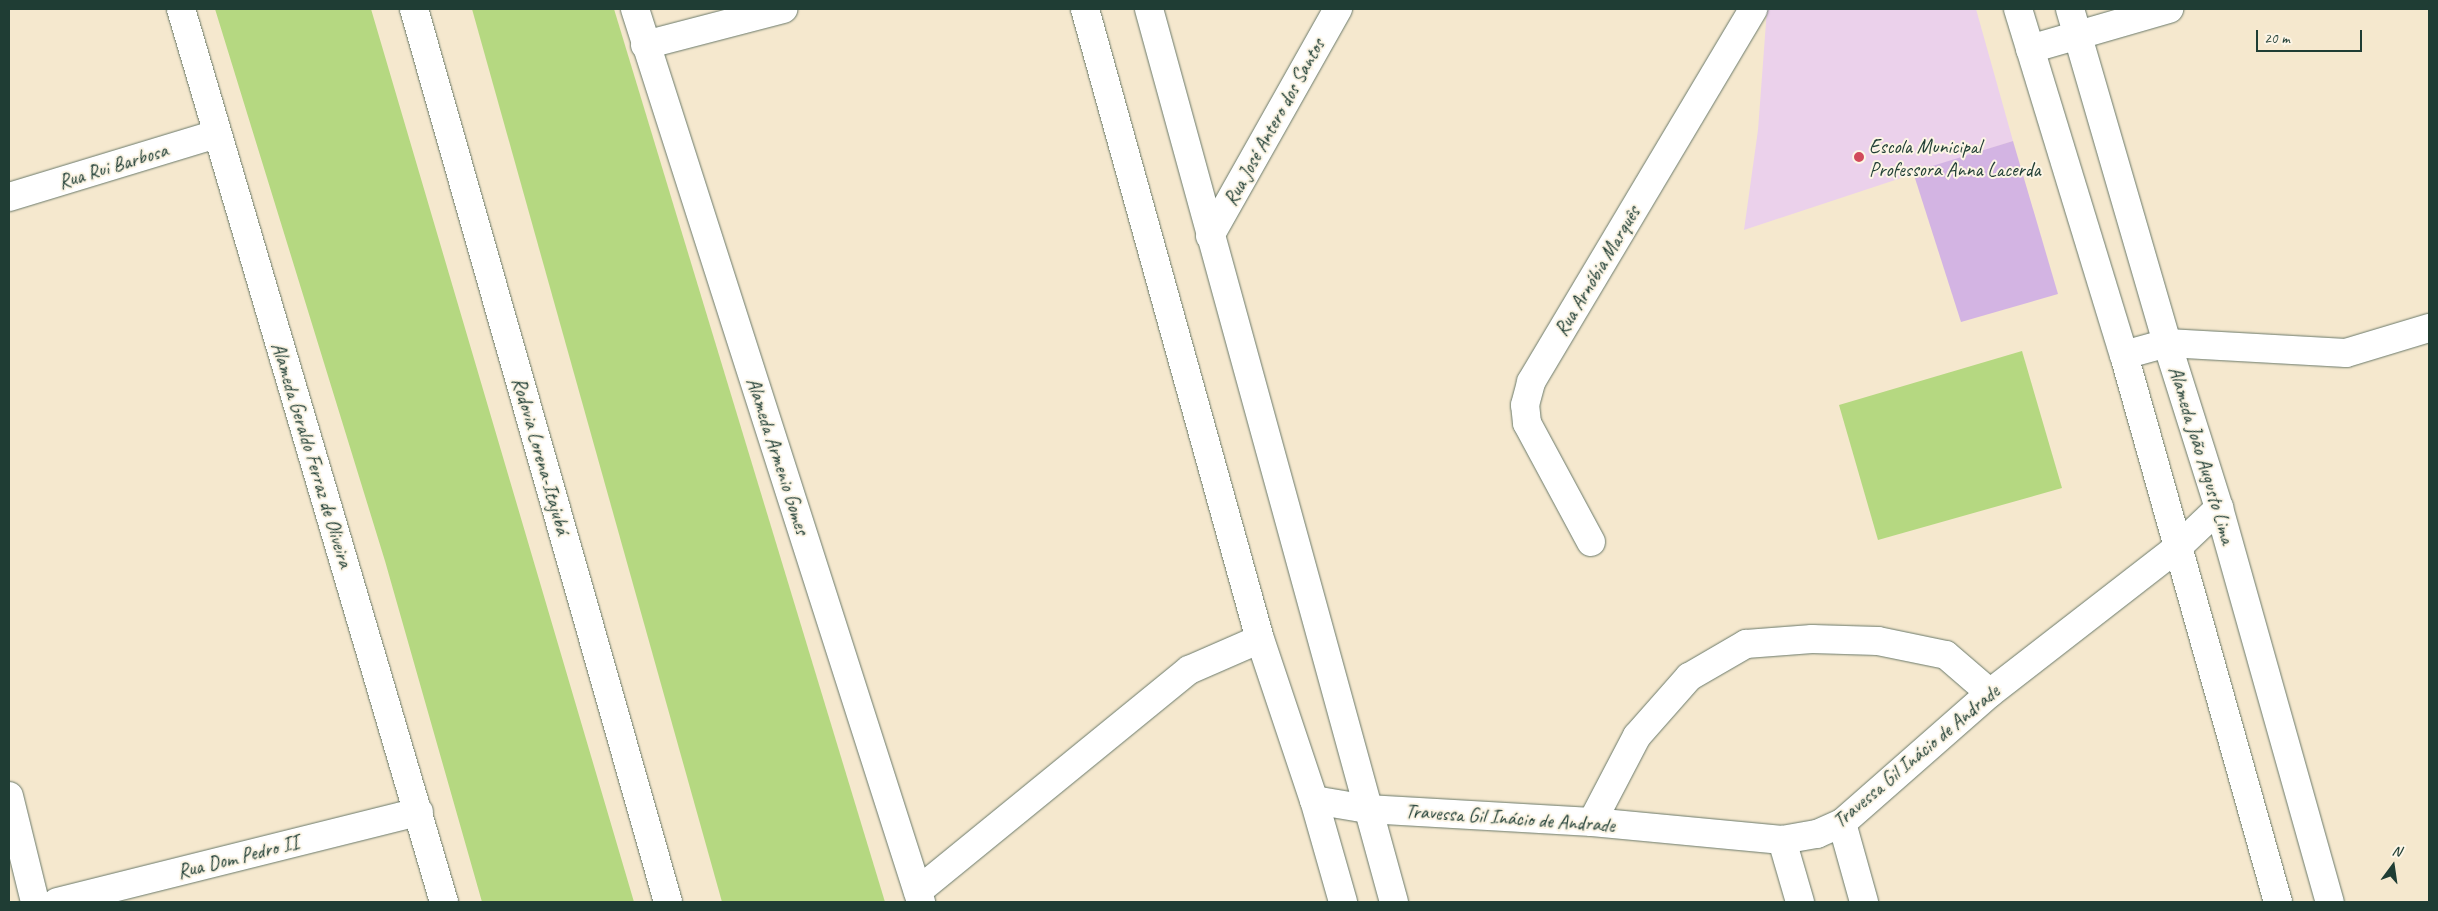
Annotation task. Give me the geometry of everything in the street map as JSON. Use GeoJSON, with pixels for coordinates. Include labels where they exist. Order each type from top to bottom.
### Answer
{"type":"FeatureCollection","features":[{"type":"Feature","properties":{"kind":"main road","name":"Alameda Geraldo Ferraz de Oliveira"},"geometry":{"type":"LineString","coordinates":[[181,9],[444,902]]}},
{"type":"Feature","properties":{"kind":"main road","name":"Rodovia Lorena-Itajubá"},"geometry":{"type":"LineString","coordinates":[[414,9],[668,902]]}},
{"type":"Feature","properties":{"kind":"main road","name":"Alameda Armenio Gomes"},"geometry":{"type":"LineString","coordinates":[[635,9],[919,896]]}},
{"type":"Feature","properties":{"kind":"main road"},"geometry":{"type":"LineString","coordinates":[[645,45],[783,9]]}},
{"type":"Feature","properties":{"kind":"main road"},"geometry":{"type":"LineString","coordinates":[[1085,9],[1260,639],[1314,800],[1343,902]]}},
{"type":"Feature","properties":{"kind":"main road"},"geometry":{"type":"LineString","coordinates":[[1149,9],[1366,809],[1394,902]]}},
{"type":"Feature","properties":{"kind":"main road","name":"Rua José Antero dos Santos"},"geometry":{"type":"LineString","coordinates":[[1210,236],[1338,9]]}},
{"type":"Feature","properties":{"kind":"main road","name":"Rua Arnóbia Marquês"},"geometry":{"type":"LineString","coordinates":[[1591,542],[1528,423],[1525,404],[1531,382],[1753,9]]}},
{"type":"Feature","properties":{"kind":"main road"},"geometry":{"type":"LineString","coordinates":[[2018,9],[2124,355],[2278,902]]}},
{"type":"Feature","properties":{"kind":"main road","name":"Alameda João Augusto Lima"},"geometry":{"type":"LineString","coordinates":[[2070,9],[2167,343],[2219,508],[2330,902]]}},
{"type":"Feature","properties":{"kind":"main road"},"geometry":{"type":"LineString","coordinates":[[2030,49],[2169,9]]}},
{"type":"Feature","properties":{"kind":"main road","name":"Rua Rui Barbosa"},"geometry":{"type":"LineString","coordinates":[[9,197],[217,134]]}},
{"type":"Feature","properties":{"kind":"main road"},"geometry":{"type":"LineString","coordinates":[[2124,355],[2167,343],[2346,353],[2429,328]]}},
{"type":"Feature","properties":{"kind":"main road","name":"Travessa Gil Inácio de Andrade"},"geometry":{"type":"LineString","coordinates":[[1314,800],[1366,809],[1592,822],[1782,840],[1817,834],[1842,823],[1990,693],[2178,547],[2219,508]]}},
{"type":"Feature","properties":{"kind":"main road"},"geometry":{"type":"LineString","coordinates":[[1592,822],[1637,736],[1689,678],[1746,644],[1812,638],[1878,641],[1946,656],[1990,693]]}},
{"type":"Feature","properties":{"kind":"main road"},"geometry":{"type":"LineString","coordinates":[[919,896],[1189,670],[1260,639]]}},
{"type":"Feature","properties":{"kind":"main road"},"geometry":{"type":"LineString","coordinates":[[9,796],[35,902]]}},
{"type":"Feature","properties":{"kind":"main road","name":"Rua Dom Pedro II"},"geometry":{"type":"LineString","coordinates":[[57,902],[419,812]]}},
{"type":"Feature","properties":{"kind":"main road"},"geometry":{"type":"LineString","coordinates":[[1842,823],[1864,902]]}},
{"type":"Feature","properties":{"kind":"main road"},"geometry":{"type":"LineString","coordinates":[[1782,840],[1800,902]]}},
{"type":"Feature","properties":{"kind":"shaded area"},"geometry":{"type":"Polygon","coordinates":[[[1767,9],[1976,9],[2013,141],[1744,230],[1758,130],[1767,9]]]}},
{"type":"Feature","properties":{"kind":"green space"},"geometry":{"type":"Polygon","coordinates":[[[215,9],[371,9],[634,902],[482,902],[385,561],[215,9]]]}},
{"type":"Feature","properties":{"kind":"green space"},"geometry":{"type":"Polygon","coordinates":[[[472,9],[614,9],[885,902],[722,902],[472,9]]]}},
{"type":"Feature","properties":{"kind":"green space"},"geometry":{"type":"Polygon","coordinates":[[[2022,351],[2062,488],[1878,540],[1839,405],[2022,351]]]}},
{"type":"Feature","properties":{"kind":"building"},"geometry":{"type":"Polygon","coordinates":[[[2013,141],[2058,294],[1961,322],[1913,172],[2013,141]]]}},
{"type":"Feature","properties":{"kind":"place","name":"Escola Municipal Professora Anna Lacerda"},"geometry":{"type":"Point","coordinates":[1859,157]}}]}
